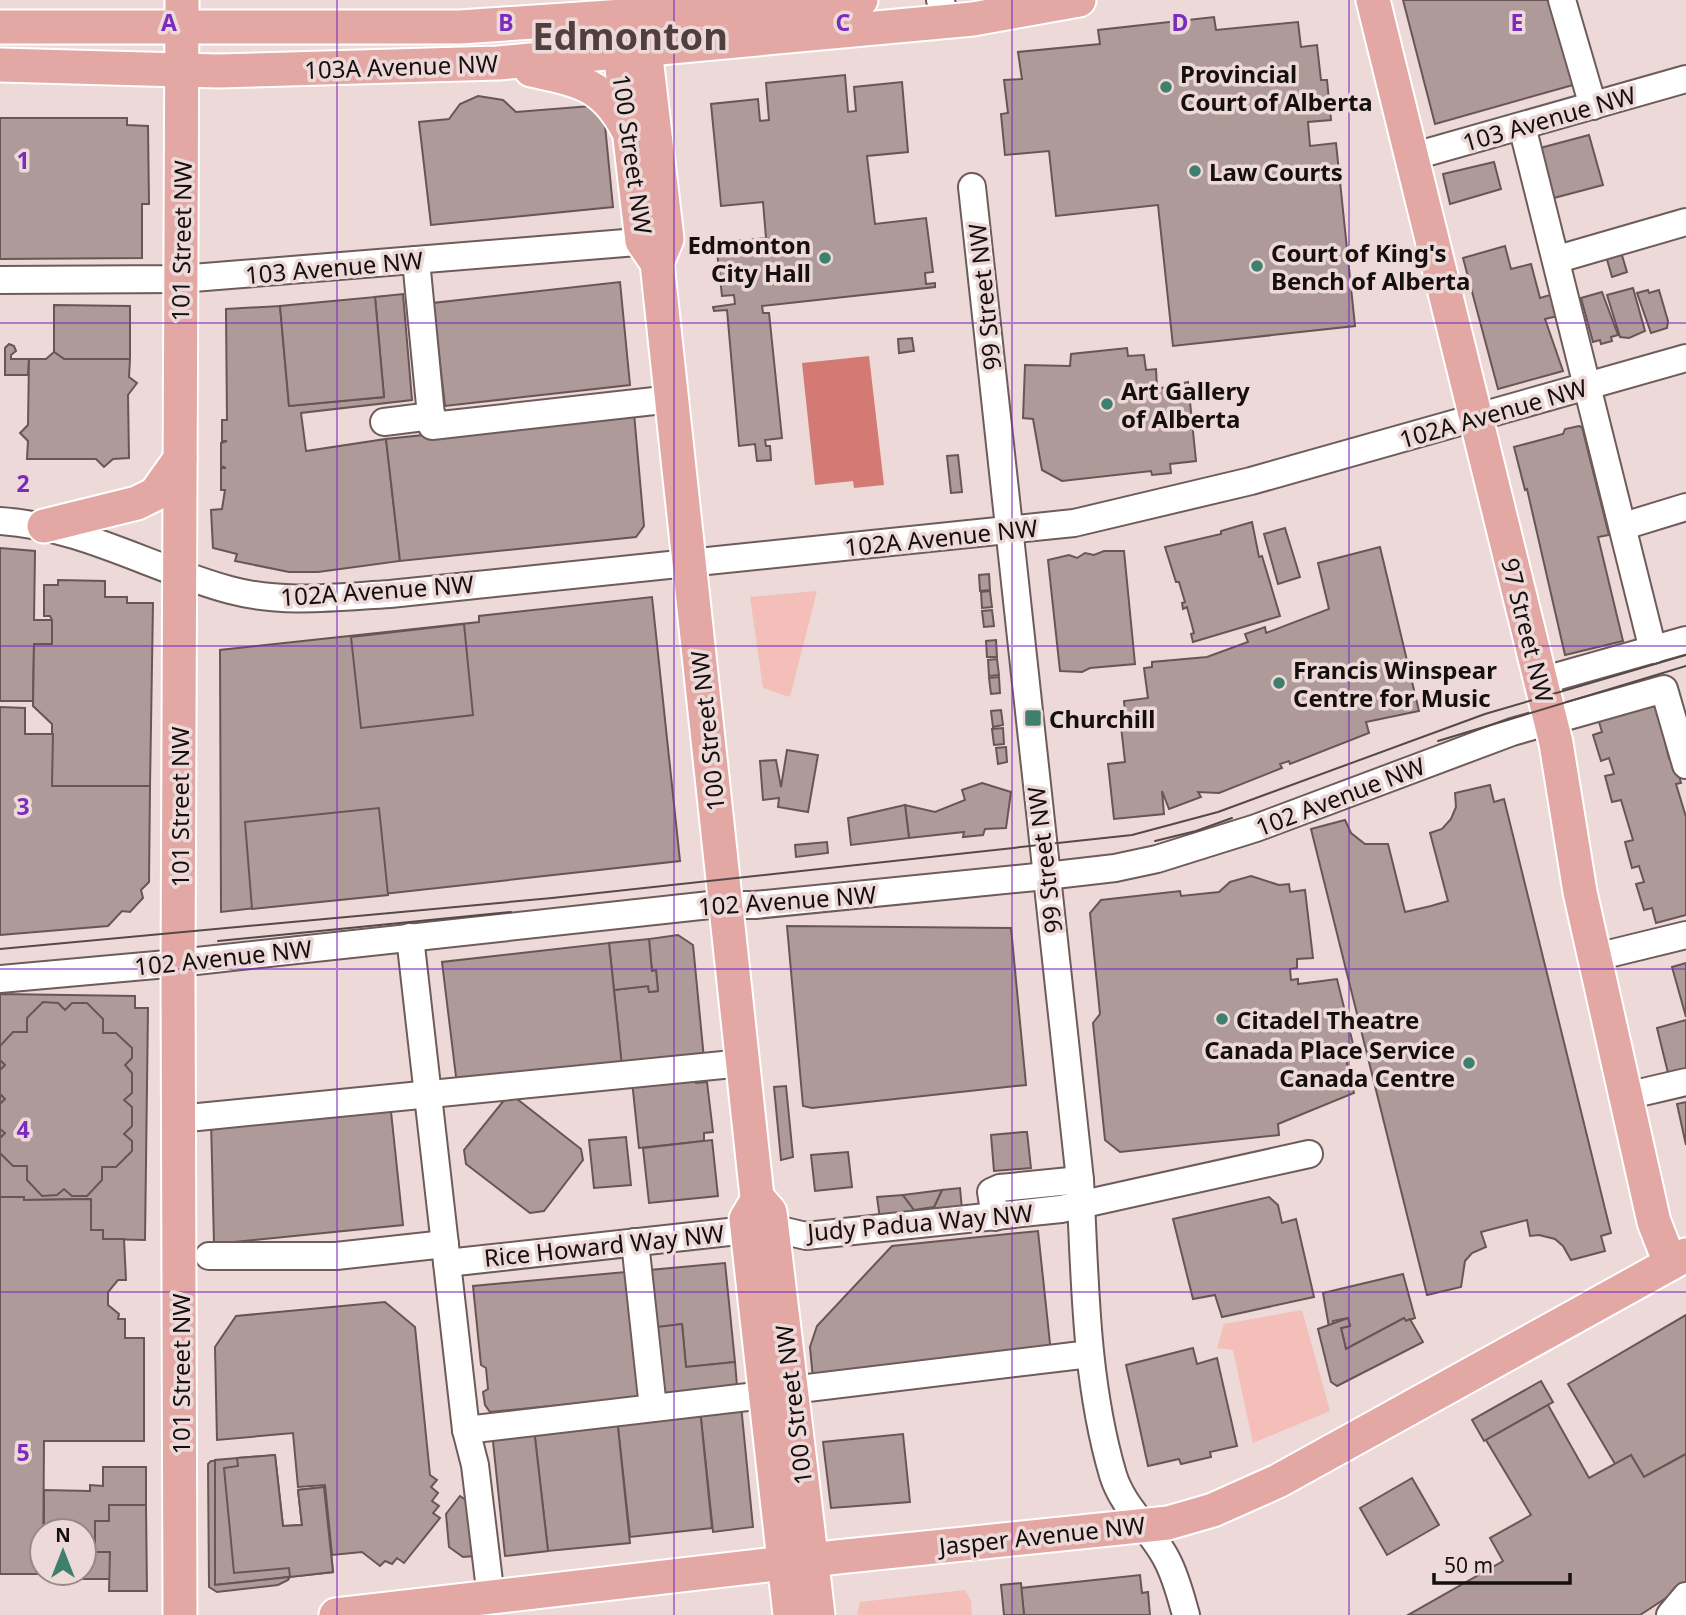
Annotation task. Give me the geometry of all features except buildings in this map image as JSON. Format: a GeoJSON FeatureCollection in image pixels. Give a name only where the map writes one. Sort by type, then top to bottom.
{"type":"FeatureCollection","features":[{"type":"Feature","properties":{"kind":"main road","name":"103A Avenue NW"},"geometry":{"type":"LineString","coordinates":[[0,27],[182,14],[460,27],[628,8],[861,0]]}},
{"type":"Feature","properties":{"kind":"main road","name":"103A Avenue NW"},"geometry":{"type":"LineString","coordinates":[[0,65],[182,71],[321,70],[498,63],[632,52],[944,11],[1005,15],[1079,0]]}},
{"type":"Feature","properties":{"kind":"main road","name":"97 Street NW"},"geometry":{"type":"LineString","coordinates":[[1373,0],[1551,720],[1565,786],[1580,892],[1654,1222],[1678,1259]]}},
{"type":"Feature","properties":{"kind":"main road","name":"100 Street NW"},"geometry":{"type":"LineString","coordinates":[[628,8],[797,1562],[790,1615]]}},
{"type":"Feature","properties":{"kind":"main road","name":"101 Street NW"},"geometry":{"type":"LineString","coordinates":[[180,1615],[178,963],[182,14]]}},
{"type":"Feature","properties":{"kind":"main road"},"geometry":{"type":"LineString","coordinates":[[182,71],[187,61],[214,51],[346,50],[420,41],[460,27]]}},
{"type":"Feature","properties":{"kind":"main road","name":"100 Street NW"},"geometry":{"type":"LineString","coordinates":[[632,52],[627,129],[655,248]]}},
{"type":"Feature","properties":{"kind":"main road"},"geometry":{"type":"LineString","coordinates":[[498,63],[582,82],[616,107],[627,129]]}},
{"type":"Feature","properties":{"kind":"main road"},"geometry":{"type":"LineString","coordinates":[[44,526],[137,503],[155,494],[180,459]]}},
{"type":"Feature","properties":{"kind":"main road","name":"Jasper Avenue NW"},"geometry":{"type":"LineString","coordinates":[[336,1615],[1168,1523],[1213,1510],[1258,1491],[1678,1259]]}},
{"type":"Feature","properties":{"kind":"main road","name":"100 Street NW"},"geometry":{"type":"LineString","coordinates":[[797,1562],[818,1615]]}},
{"type":"Feature","properties":{"kind":"street"},"geometry":{"type":"LineString","coordinates":[[1562,0],[1593,106]]}},
{"type":"Feature","properties":{"kind":"street","name":"103 Avenue NW"},"geometry":{"type":"LineString","coordinates":[[1411,157],[1686,79]]}},
{"type":"Feature","properties":{"kind":"street"},"geometry":{"type":"LineString","coordinates":[[1522,126],[1558,259],[1653,650]]}},
{"type":"Feature","properties":{"kind":"street","name":"99 Street NW"},"geometry":{"type":"LineString","coordinates":[[972,187],[1080,1192],[1090,1354],[1113,1475],[1141,1525],[1167,1560],[1186,1615]]}},
{"type":"Feature","properties":{"kind":"street"},"geometry":{"type":"LineString","coordinates":[[1558,259],[1686,222]]}},
{"type":"Feature","properties":{"kind":"street","name":"103 Avenue NW"},"geometry":{"type":"LineString","coordinates":[[0,280],[180,279],[416,260],[655,248]]}},
{"type":"Feature","properties":{"kind":"street"},"geometry":{"type":"LineString","coordinates":[[416,260],[432,426],[672,399]]}},
{"type":"Feature","properties":{"kind":"street","name":"102A Avenue NW"},"geometry":{"type":"LineString","coordinates":[[180,573],[247,594],[314,598],[390,594],[1074,523],[1137,510],[1686,358]]}},
{"type":"Feature","properties":{"kind":"street"},"geometry":{"type":"LineString","coordinates":[[384,422],[432,416]]}},
{"type":"Feature","properties":{"kind":"street"},"geometry":{"type":"LineString","coordinates":[[1624,526],[1686,508]]}},
{"type":"Feature","properties":{"kind":"street"},"geometry":{"type":"LineString","coordinates":[[0,521],[44,526],[88,538],[180,573]]}},
{"type":"Feature","properties":{"kind":"street"},"geometry":{"type":"LineString","coordinates":[[1541,681],[1686,640]]}},
{"type":"Feature","properties":{"kind":"street","name":"102 Avenue NW"},"geometry":{"type":"LineString","coordinates":[[0,979],[1115,868],[1179,854],[1551,720],[1664,689],[1686,765]]}},
{"type":"Feature","properties":{"kind":"street"},"geometry":{"type":"LineString","coordinates":[[1595,957],[1686,934]]}},
{"type":"Feature","properties":{"kind":"street"},"geometry":{"type":"LineString","coordinates":[[410,937],[466,1430],[475,1465],[491,1598]]}},
{"type":"Feature","properties":{"kind":"street"},"geometry":{"type":"LineString","coordinates":[[178,1119],[743,1063]]}},
{"type":"Feature","properties":{"kind":"street"},"geometry":{"type":"LineString","coordinates":[[1626,1097],[1686,1082]]}},
{"type":"Feature","properties":{"kind":"street","name":"Judy Padua Way NW"},"geometry":{"type":"LineString","coordinates":[[759,1221],[806,1236],[995,1217],[1080,1192],[1309,1154]]}},
{"type":"Feature","properties":{"kind":"street","name":"Rice Howard Way NW"},"geometry":{"type":"LineString","coordinates":[[209,1256],[446,1254],[635,1242],[759,1221]]}},
{"type":"Feature","properties":{"kind":"street"},"geometry":{"type":"LineString","coordinates":[[635,1242],[653,1408]]}},
{"type":"Feature","properties":{"kind":"street"},"geometry":{"type":"LineString","coordinates":[[466,1430],[1090,1354]]}},
{"type":"Feature","properties":{"kind":"street"},"geometry":{"type":"LineString","coordinates":[[1670,1615],[1686,1595]]}},
{"type":"Feature","properties":{"kind":"shaded area"},"geometry":{"type":"Polygon","coordinates":[[[869,356],[884,485],[854,488],[853,481],[815,485],[802,363],[869,356]]]}},
{"type":"Feature","properties":{"kind":"shaded area"},"geometry":{"type":"Polygon","coordinates":[[[817,591],[790,697],[763,688],[750,597],[817,591]]]}},
{"type":"Feature","properties":{"kind":"shaded area"},"geometry":{"type":"Polygon","coordinates":[[[1302,1310],[1330,1411],[1253,1443],[1233,1350],[1217,1348],[1224,1324],[1302,1310]]]}},
{"type":"Feature","properties":{"kind":"shaded area"},"geometry":{"type":"Polygon","coordinates":[[[965,1590],[971,1601],[972,1615],[857,1615],[860,1602],[965,1590]]]}},
{"type":"Feature","properties":{"kind":"tram line"},"geometry":{"type":"LineString","coordinates":[[0,949],[552,898],[1132,835],[1218,812],[1485,714],[1686,655]]}},
{"type":"Feature","properties":{"kind":"tram line"},"geometry":{"type":"LineString","coordinates":[[1438,741],[1686,666]]}},
{"type":"Feature","properties":{"kind":"tram line"},"geometry":{"type":"LineString","coordinates":[[1155,841],[1196,831],[1232,818]]}},
{"type":"Feature","properties":{"kind":"tram line"},"geometry":{"type":"LineString","coordinates":[[218,941],[511,912]]}},
{"type":"Feature","properties":{"kind":"place","name":"Provincial Court of Alberta"},"geometry":{"type":"Point","coordinates":[1166,87]}},
{"type":"Feature","properties":{"kind":"place","name":"Law Courts"},"geometry":{"type":"Point","coordinates":[1195,171]}},
{"type":"Feature","properties":{"kind":"place","name":"Edmonton City Hall"},"geometry":{"type":"Point","coordinates":[825,258]}},
{"type":"Feature","properties":{"kind":"place","name":"Court of King's Bench of Alberta"},"geometry":{"type":"Point","coordinates":[1257,266]}},
{"type":"Feature","properties":{"kind":"place","name":"Art Gallery of Alberta"},"geometry":{"type":"Point","coordinates":[1107,404]}},
{"type":"Feature","properties":{"kind":"place","name":"Francis Winspear Centre for Music"},"geometry":{"type":"Point","coordinates":[1279,683]}},
{"type":"Feature","properties":{"kind":"place","name":"Churchill"},"geometry":{"type":"Point","coordinates":[1033,718]}},
{"type":"Feature","properties":{"kind":"place","name":"Citadel Theatre"},"geometry":{"type":"Point","coordinates":[1222,1019]}},
{"type":"Feature","properties":{"kind":"place","name":"Canada Place Service Canada Centre"},"geometry":{"type":"Point","coordinates":[1469,1063]}},
{"type":"Feature","properties":{"kind":"district","name":"Edmonton"},"geometry":{"type":"Point","coordinates":[630,35]}}]}
